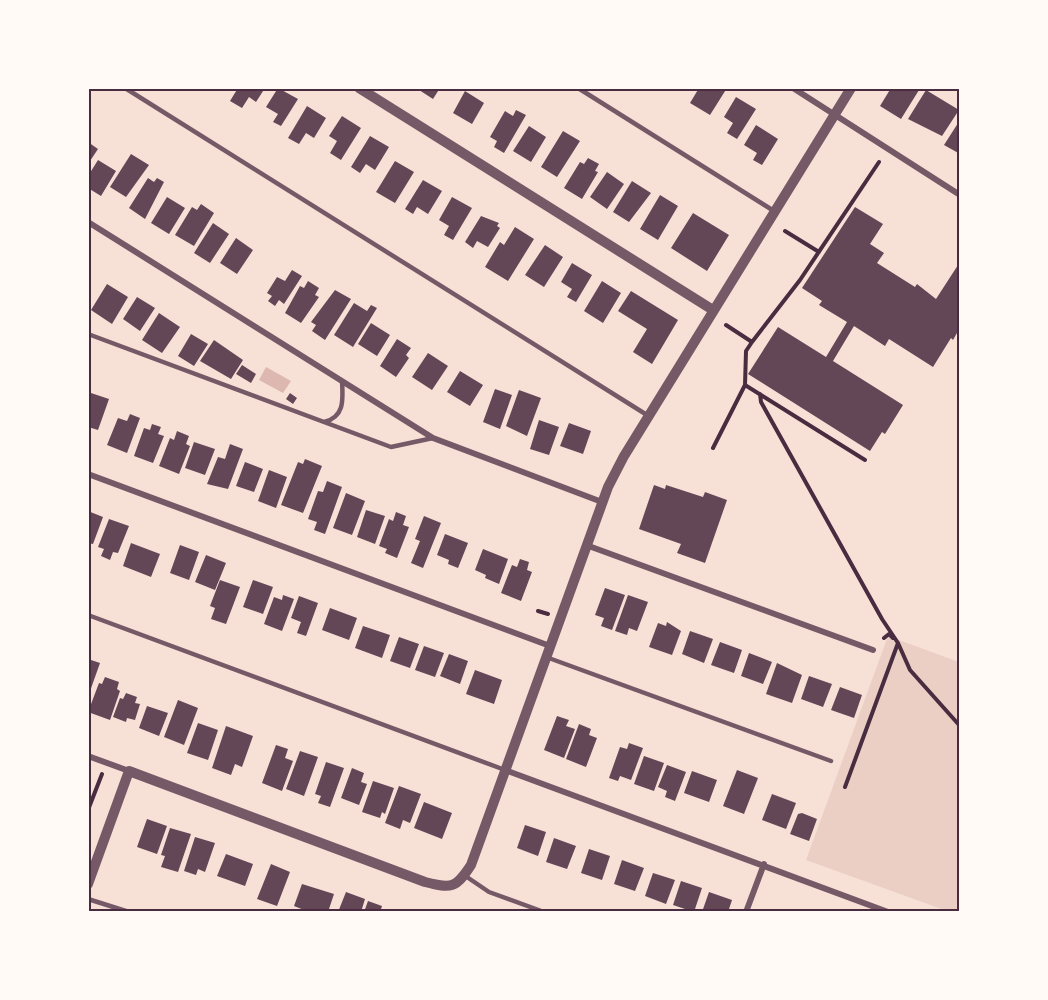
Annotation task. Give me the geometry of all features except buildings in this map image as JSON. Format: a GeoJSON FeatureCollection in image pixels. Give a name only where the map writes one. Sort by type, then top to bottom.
{"type":"FeatureCollection","features":[{"type":"Feature","properties":{"kind":"street"},"geometry":{"type":"LineString","coordinates":[[359,88],[713,310]]}},
{"type":"Feature","properties":{"kind":"street"},"geometry":{"type":"LineString","coordinates":[[793,88],[960,195]]}},
{"type":"Feature","properties":{"kind":"street"},"geometry":{"type":"LineString","coordinates":[[88,756],[425,882],[443,886],[456,884],[471,864],[585,545],[624,456],[850,88]]}},
{"type":"Feature","properties":{"kind":"street"},"geometry":{"type":"LineString","coordinates":[[88,222],[433,438],[602,502]]}},
{"type":"Feature","properties":{"kind":"street"},"geometry":{"type":"LineString","coordinates":[[88,474],[548,652]]}},
{"type":"Feature","properties":{"kind":"street"},"geometry":{"type":"LineString","coordinates":[[585,545],[873,650]]}},
{"type":"Feature","properties":{"kind":"street"},"geometry":{"type":"LineString","coordinates":[[505,770],[764,864],[888,912]]}},
{"type":"Feature","properties":{"kind":"street"},"geometry":{"type":"LineString","coordinates":[[88,884],[129,771]]}},
{"type":"Feature","properties":{"kind":"street"},"geometry":{"type":"LineString","coordinates":[[746,912],[764,864]]}},
{"type":"Feature","properties":{"kind":"lane"},"geometry":{"type":"LineString","coordinates":[[125,88],[649,416]]}},
{"type":"Feature","properties":{"kind":"lane"},"geometry":{"type":"LineString","coordinates":[[578,88],[775,211]]}},
{"type":"Feature","properties":{"kind":"lane"},"geometry":{"type":"LineString","coordinates":[[88,334],[391,447],[433,438]]}},
{"type":"Feature","properties":{"kind":"lane"},"geometry":{"type":"LineString","coordinates":[[324,422],[337,417],[342,409],[342,381]]}},
{"type":"Feature","properties":{"kind":"lane"},"geometry":{"type":"LineString","coordinates":[[88,615],[505,770]]}},
{"type":"Feature","properties":{"kind":"lane"},"geometry":{"type":"LineString","coordinates":[[548,652],[831,761]]}},
{"type":"Feature","properties":{"kind":"lane"},"geometry":{"type":"LineString","coordinates":[[464,875],[489,892],[544,912]]}},
{"type":"Feature","properties":{"kind":"lane"},"geometry":{"type":"LineString","coordinates":[[88,899],[129,912]]}},
{"type":"Feature","properties":{"kind":"path"},"geometry":{"type":"LineString","coordinates":[[713,448],[745,385],[746,351],[819,252],[879,162]]}},
{"type":"Feature","properties":{"kind":"path"},"geometry":{"type":"LineString","coordinates":[[785,231],[819,252]]}},
{"type":"Feature","properties":{"kind":"path"},"geometry":{"type":"LineString","coordinates":[[726,325],[752,342]]}},
{"type":"Feature","properties":{"kind":"path"},"geometry":{"type":"LineString","coordinates":[[745,385],[866,460]]}},
{"type":"Feature","properties":{"kind":"path"},"geometry":{"type":"LineString","coordinates":[[760,394],[761,402],[782,441],[898,643],[910,670],[960,726]]}},
{"type":"Feature","properties":{"kind":"path"},"geometry":{"type":"LineString","coordinates":[[538,611],[548,614]]}},
{"type":"Feature","properties":{"kind":"path"},"geometry":{"type":"LineString","coordinates":[[884,638],[889,634],[898,643]]}},
{"type":"Feature","properties":{"kind":"path"},"geometry":{"type":"LineString","coordinates":[[845,787],[898,643]]}},
{"type":"Feature","properties":{"kind":"path"},"geometry":{"type":"LineString","coordinates":[[88,810],[106,762]]}},
{"type":"Feature","properties":{"kind":"shaded area"},"geometry":{"type":"Polygon","coordinates":[[[266,367],[291,381],[283,393],[259,380],[266,367]]]}},
{"type":"Feature","properties":{"kind":"shaded area"},"geometry":{"type":"Polygon","coordinates":[[[888,636],[959,662],[959,911],[947,911],[806,860],[888,636]]]}}]}
